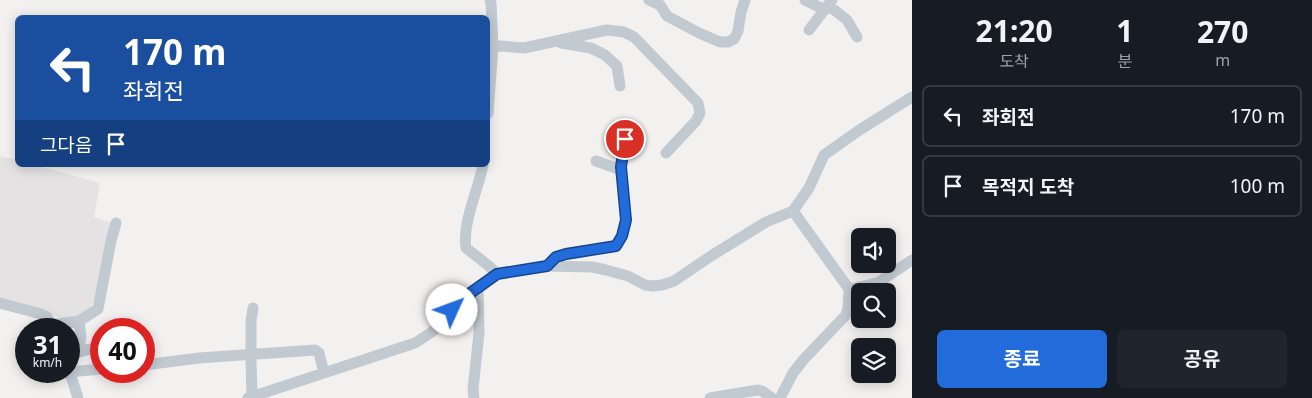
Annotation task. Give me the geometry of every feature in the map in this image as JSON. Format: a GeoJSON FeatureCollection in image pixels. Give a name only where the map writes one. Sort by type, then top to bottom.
{"type":"FeatureCollection","features":[{"type":"Feature","properties":{"kind":"street"},"geometry":{"type":"LineString","coordinates":[[490,0],[492,3],[493,47],[490,87]]}},
{"type":"Feature","properties":{"kind":"street"},"geometry":{"type":"LineString","coordinates":[[648,0],[660,5],[667,16],[720,42],[728,42],[734,39],[745,0]]}},
{"type":"Feature","properties":{"kind":"street"},"geometry":{"type":"LineString","coordinates":[[805,0],[828,5],[847,20],[857,37]]}},
{"type":"Feature","properties":{"kind":"street"},"geometry":{"type":"LineString","coordinates":[[809,30],[828,5]]}},
{"type":"Feature","properties":{"kind":"street"},"geometry":{"type":"LineString","coordinates":[[493,47],[524,48],[607,30],[624,32],[634,37],[698,103],[700,113],[696,120],[666,152]]}},
{"type":"Feature","properties":{"kind":"street"},"geometry":{"type":"LineString","coordinates":[[557,42],[592,48],[605,55],[617,66],[620,86]]}},
{"type":"Feature","properties":{"kind":"street"},"geometry":{"type":"LineString","coordinates":[[253,308],[251,321],[250,397],[415,343],[432,332],[462,299],[497,274],[547,266],[592,268],[628,276],[645,284],[662,286],[674,281],[766,222],[794,210],[809,188],[824,155],[912,97]]}},
{"type":"Feature","properties":{"kind":"street"},"geometry":{"type":"LineString","coordinates":[[547,266],[556,257],[566,254],[616,246],[622,236],[626,220],[621,170],[625,139]]}},
{"type":"Feature","properties":{"kind":"street"},"geometry":{"type":"LineString","coordinates":[[596,161],[621,170]]}},
{"type":"Feature","properties":{"kind":"street"},"geometry":{"type":"LineString","coordinates":[[483,167],[480,182],[471,208],[465,242],[466,248],[497,274]]}},
{"type":"Feature","properties":{"kind":"street"},"geometry":{"type":"LineString","coordinates":[[780,398],[793,373],[846,315],[848,309],[849,288],[794,210]]}},
{"type":"Feature","properties":{"kind":"street"},"geometry":{"type":"LineString","coordinates":[[80,320],[98,308],[116,223]]}},
{"type":"Feature","properties":{"kind":"street"},"geometry":{"type":"LineString","coordinates":[[849,288],[880,282],[912,260]]}},
{"type":"Feature","properties":{"kind":"street"},"geometry":{"type":"LineString","coordinates":[[474,398],[473,389],[479,333],[478,288]]}},
{"type":"Feature","properties":{"kind":"street"},"geometry":{"type":"LineString","coordinates":[[0,303],[41,314],[48,318]]}},
{"type":"Feature","properties":{"kind":"street"},"geometry":{"type":"LineString","coordinates":[[155,364],[199,358],[315,350],[319,353],[324,373]]}},
{"type":"Feature","properties":{"kind":"street"},"geometry":{"type":"LineString","coordinates":[[73,383],[78,398]]}},
{"type":"Feature","properties":{"kind":"street"},"geometry":{"type":"LineString","coordinates":[[710,398],[758,390],[772,398]]}},
{"type":"Feature","properties":{"kind":"shaded area"},"geometry":{"type":"Polygon","coordinates":[[[0,156],[15,160],[15,167],[41,167],[100,183],[94,217],[112,223],[94,302],[87,311],[73,318],[62,318],[0,299],[0,156]]]}},
{"type":"Feature","properties":{"kind":"route"},"geometry":{"type":"LineString","coordinates":[[452,310],[462,299],[497,274],[547,266],[556,257],[566,254],[616,246],[622,236],[626,220],[621,167],[625,139]]}}]}
